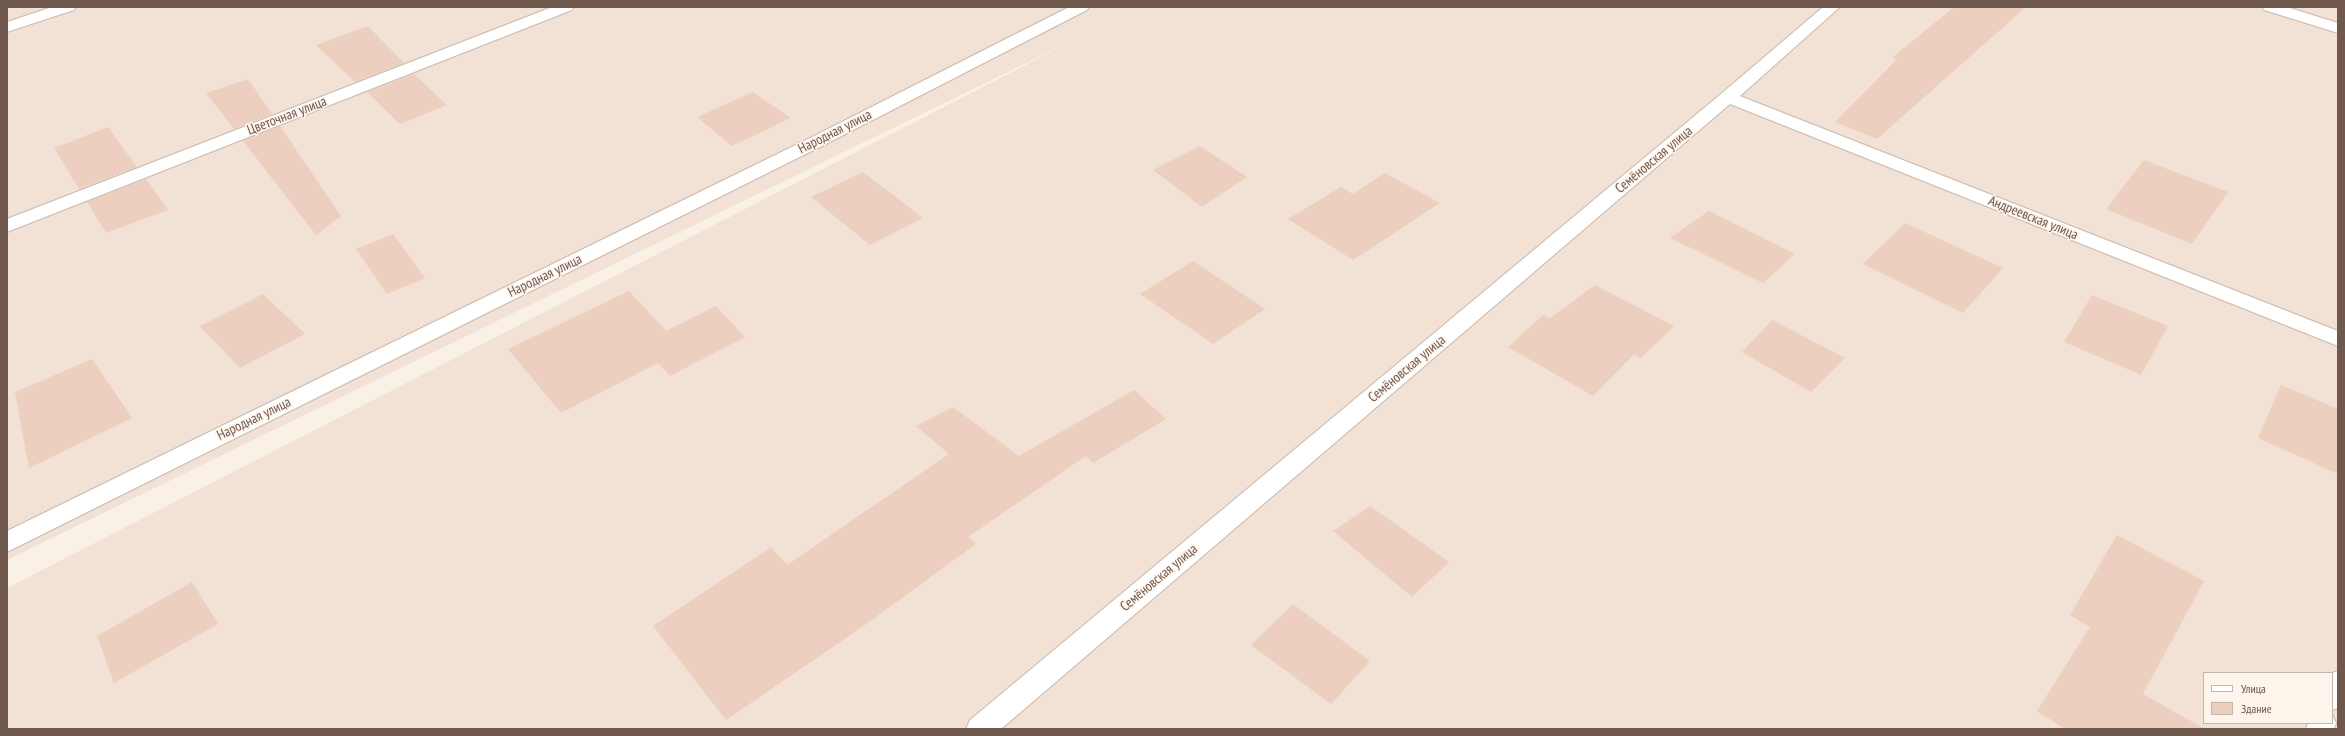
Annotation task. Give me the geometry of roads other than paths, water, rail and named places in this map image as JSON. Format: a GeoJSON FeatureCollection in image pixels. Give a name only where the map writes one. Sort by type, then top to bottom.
{"type":"FeatureCollection","features":[{"type":"Feature","properties":{"kind":"street"},"geometry":{"type":"LineString","coordinates":[[7,26],[68,7]]}},
{"type":"Feature","properties":{"kind":"street","name":"Цветочная улица"},"geometry":{"type":"LineString","coordinates":[[7,226],[566,7]]}},
{"type":"Feature","properties":{"kind":"street","name":"Народная улица"},"geometry":{"type":"LineString","coordinates":[[7,542],[815,143],[1081,7]]}},
{"type":"Feature","properties":{"kind":"street","name":"Семёновская улица"},"geometry":{"type":"LineString","coordinates":[[980,729],[1728,97],[1832,7]]}},
{"type":"Feature","properties":{"kind":"street"},"geometry":{"type":"LineString","coordinates":[[2270,7],[2338,28]]}},
{"type":"Feature","properties":{"kind":"street","name":"Андреевская улица"},"geometry":{"type":"LineString","coordinates":[[1728,97],[2338,339]]}},
{"type":"Feature","properties":{"kind":"street"},"geometry":{"type":"LineString","coordinates":[[2333,696],[2338,683]]}}]}
